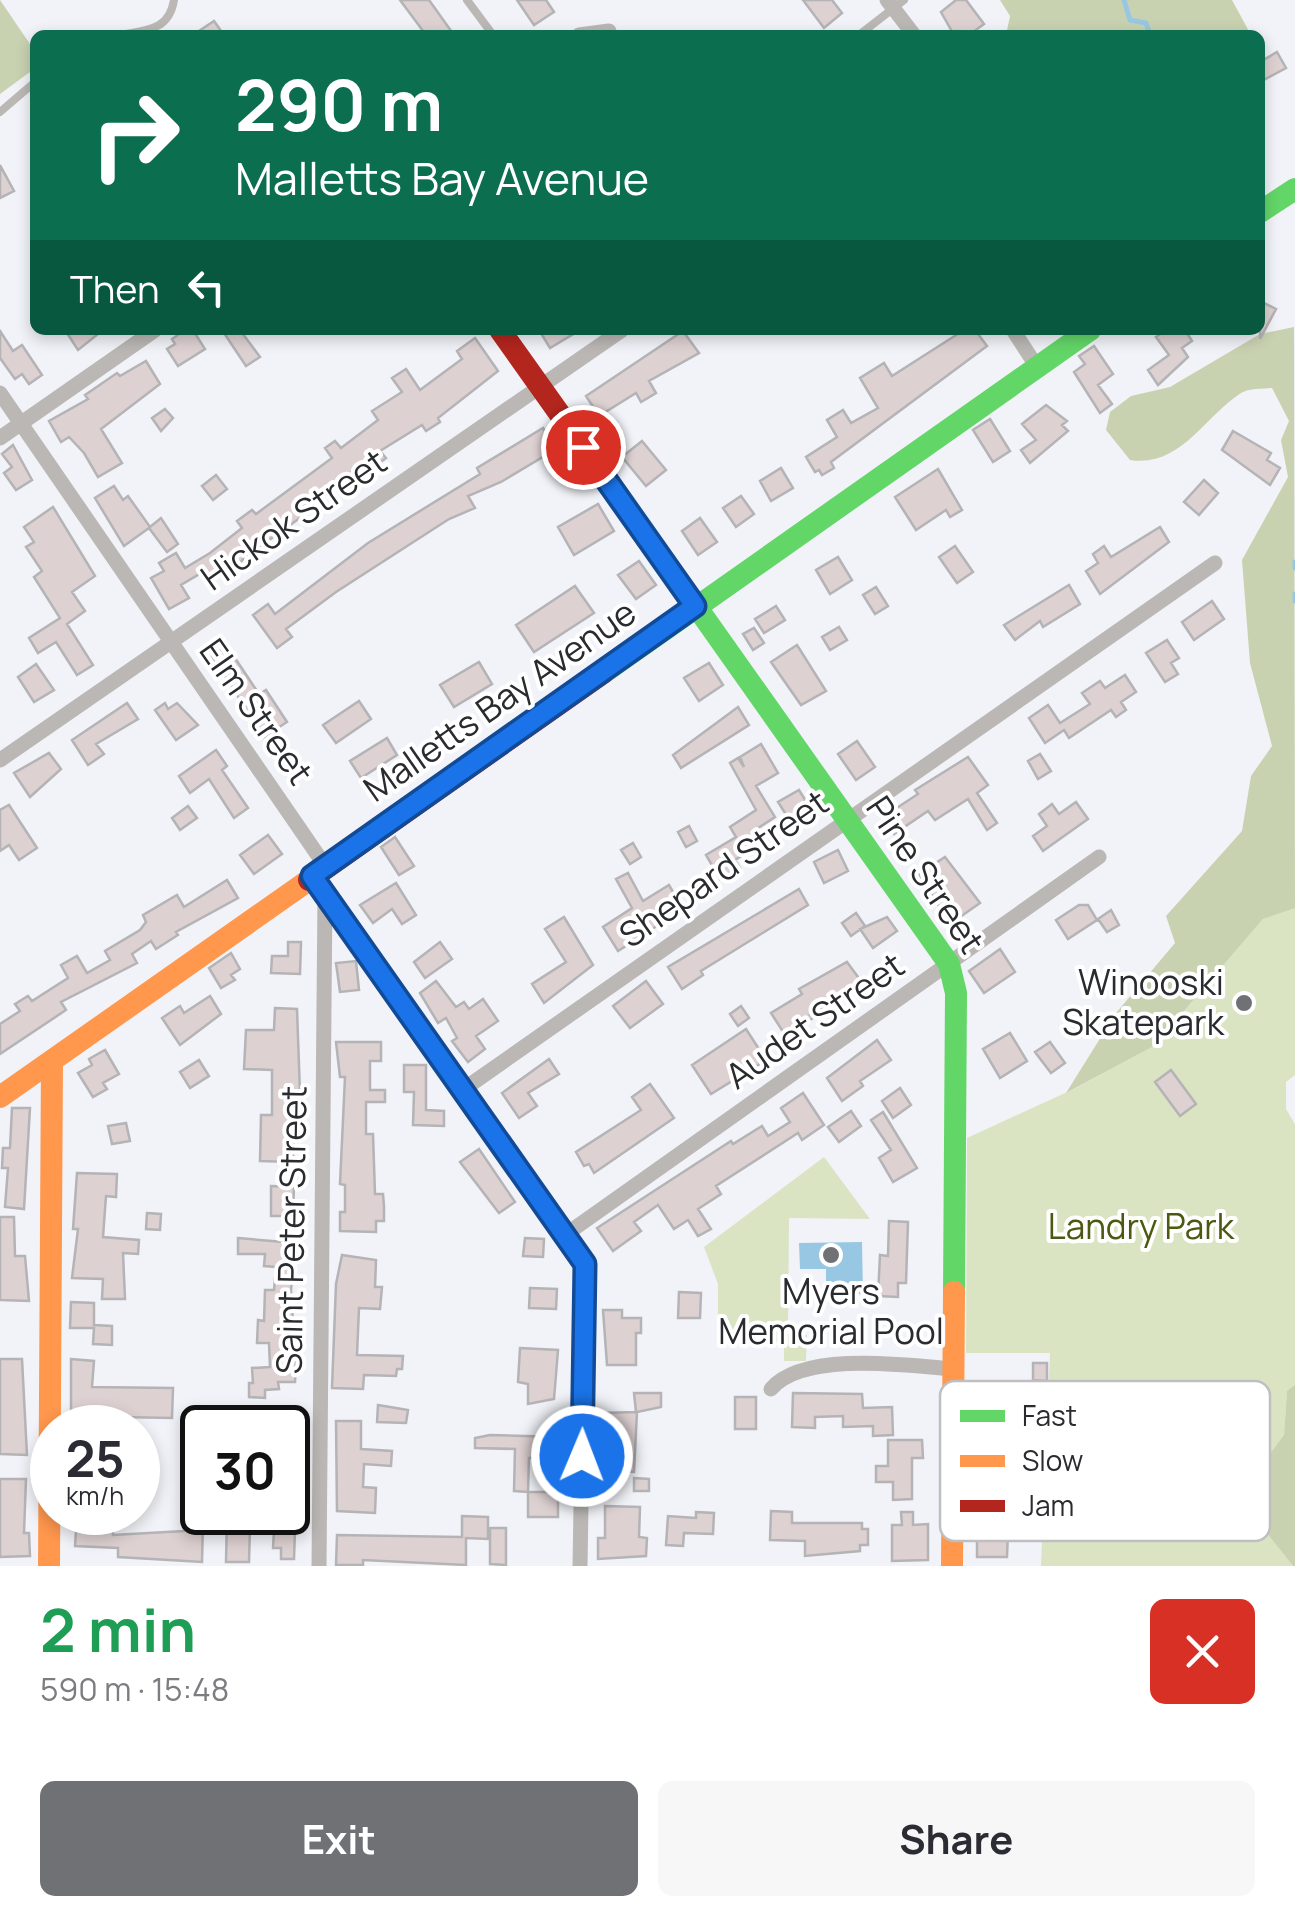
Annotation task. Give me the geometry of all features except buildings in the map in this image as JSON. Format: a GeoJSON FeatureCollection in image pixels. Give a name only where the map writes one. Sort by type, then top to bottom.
{"type":"FeatureCollection","features":[{"type":"Feature","properties":{"kind":"street"},"geometry":{"type":"LineString","coordinates":[[895,3],[911,30]]}},
{"type":"Feature","properties":{"kind":"street"},"geometry":{"type":"LineString","coordinates":[[1265,209],[1295,190]]}},
{"type":"Feature","properties":{"kind":"street"},"geometry":{"type":"LineString","coordinates":[[0,438],[148,335]]}},
{"type":"Feature","properties":{"kind":"street","name":"Pine Street"},"geometry":{"type":"LineString","coordinates":[[504,335],[949,964],[956,994],[952,1381]]}},
{"type":"Feature","properties":{"kind":"street","name":"Hickok Street"},"geometry":{"type":"LineString","coordinates":[[0,760],[615,335]]}},
{"type":"Feature","properties":{"kind":"street"},"geometry":{"type":"LineString","coordinates":[[1017,335],[1037,367]]}},
{"type":"Feature","properties":{"kind":"street","name":"Malletts Bay Avenue"},"geometry":{"type":"LineString","coordinates":[[0,1097],[321,879],[695,606],[1083,335]]}},
{"type":"Feature","properties":{"kind":"street","name":"Elm Street"},"geometry":{"type":"LineString","coordinates":[[0,393],[171,642],[321,879],[565,1234],[586,1272],[580,1566]]}},
{"type":"Feature","properties":{"kind":"street","name":"Shepard Street"},"geometry":{"type":"LineString","coordinates":[[464,1089],[1215,563]]}},
{"type":"Feature","properties":{"kind":"street","name":"Audet Street"},"geometry":{"type":"LineString","coordinates":[[565,1234],[1100,857]]}},
{"type":"Feature","properties":{"kind":"street","name":"Saint Peter Street"},"geometry":{"type":"LineString","coordinates":[[319,1566],[321,879]]}},
{"type":"Feature","properties":{"kind":"street"},"geometry":{"type":"LineString","coordinates":[[49,1566],[52,1062]]}},
{"type":"Feature","properties":{"kind":"street"},"geometry":{"type":"LineString","coordinates":[[771,1389],[784,1376],[834,1366],[892,1364],[952,1370]]}},
{"type":"Feature","properties":{"kind":"lane"},"geometry":{"type":"LineString","coordinates":[[160,30],[174,0]]}},
{"type":"Feature","properties":{"kind":"lane"},"geometry":{"type":"LineString","coordinates":[[467,0],[489,30]]}},
{"type":"Feature","properties":{"kind":"lane"},"geometry":{"type":"LineString","coordinates":[[865,30],[895,3]]}},
{"type":"Feature","properties":{"kind":"lane"},"geometry":{"type":"LineString","coordinates":[[0,112],[30,86]]}},
{"type":"Feature","properties":{"kind":"green space"},"geometry":{"type":"Polygon","coordinates":[[[0,0],[30,44],[30,72],[0,94],[0,0]]]}},
{"type":"Feature","properties":{"kind":"green space"},"geometry":{"type":"Polygon","coordinates":[[[1000,0],[1232,0],[1248,30],[1007,30],[1010,16],[1000,0]]]}},
{"type":"Feature","properties":{"kind":"green space"},"geometry":{"type":"Polygon","coordinates":[[[1294,327],[1295,908],[1263,919],[1154,1046],[1066,1093],[1116,1013],[1175,943],[1166,916],[1242,831],[1251,776],[1272,746],[1250,663],[1242,560],[1288,477],[1281,440],[1289,421],[1272,388],[1248,390],[1177,449],[1148,460],[1130,460],[1106,430],[1110,412],[1131,396],[1170,387],[1265,333],[1294,327]]]}},
{"type":"Feature","properties":{"kind":"green space","name":"Landry Park"},"geometry":{"type":"Polygon","coordinates":[[[1295,908],[1295,1075],[1286,1082],[1286,1109],[1295,1124],[1295,1385],[1287,1392],[1284,1435],[1270,1460],[1270,1381],[1049,1381],[1050,1353],[966,1353],[967,1138],[1076,1088],[1154,1046],[1263,919],[1295,908]]]}},
{"type":"Feature","properties":{"kind":"green space"},"geometry":{"type":"Polygon","coordinates":[[[824,1157],[870,1219],[789,1218],[788,1334],[807,1335],[806,1361],[784,1361],[784,1342],[718,1340],[718,1284],[704,1247],[824,1157]]]}},
{"type":"Feature","properties":{"kind":"green space"},"geometry":{"type":"Polygon","coordinates":[[[1295,1385],[1295,1566],[1270,1537],[1270,1454],[1284,1435],[1287,1391],[1295,1385]]]}},
{"type":"Feature","properties":{"kind":"green space","name":"Landry Park"},"geometry":{"type":"Polygon","coordinates":[[[1270,1537],[1293,1566],[1041,1566],[1042,1541],[1270,1541],[1270,1537]]]}},
{"type":"Feature","properties":{"kind":"water","name":"Myers Memorial Pool"},"geometry":{"type":"Polygon","coordinates":[[[862,1242],[863,1294],[826,1295],[826,1269],[800,1269],[799,1243],[862,1242]]]}},
{"type":"Feature","properties":{"kind":"waterway"},"geometry":{"type":"LineString","coordinates":[[1124,0],[1130,20],[1146,23],[1148,30]]}},
{"type":"Feature","properties":{"kind":"waterway"},"geometry":{"type":"LineString","coordinates":[[1295,562],[1295,568]]}},
{"type":"Feature","properties":{"kind":"waterway"},"geometry":{"type":"LineString","coordinates":[[1295,594],[1295,601]]}},
{"type":"Feature","properties":{"kind":"traffic: fast"},"geometry":{"type":"LineString","coordinates":[[1265,209],[1295,189]]}},
{"type":"Feature","properties":{"kind":"traffic: fast"},"geometry":{"type":"LineString","coordinates":[[603,673],[1083,335]]}},
{"type":"Feature","properties":{"kind":"traffic: fast"},"geometry":{"type":"LineString","coordinates":[[667,565],[949,964],[956,993],[954,1292]]}},
{"type":"Feature","properties":{"kind":"traffic: slow"},"geometry":{"type":"LineString","coordinates":[[0,1097],[309,880]]}},
{"type":"Feature","properties":{"kind":"traffic: slow"},"geometry":{"type":"LineString","coordinates":[[49,1566],[52,1062]]}},
{"type":"Feature","properties":{"kind":"traffic: slow"},"geometry":{"type":"LineString","coordinates":[[953,1381],[954,1292]]}},
{"type":"Feature","properties":{"kind":"traffic: slow"},"geometry":{"type":"LineString","coordinates":[[952,1541],[952,1566]]}},
{"type":"Feature","properties":{"kind":"traffic: jam"},"geometry":{"type":"LineString","coordinates":[[504,335],[667,565]]}},
{"type":"Feature","properties":{"kind":"traffic: jam"},"geometry":{"type":"LineString","coordinates":[[309,880],[603,673]]}},
{"type":"Feature","properties":{"kind":"place","name":"Winooski Skatepark"},"geometry":{"type":"Point","coordinates":[1244,1003]}},
{"type":"Feature","properties":{"kind":"place","name":"Myers Memorial Pool"},"geometry":{"type":"Point","coordinates":[831,1255]}},
{"type":"Feature","properties":{"kind":"route"},"geometry":{"type":"LineString","coordinates":[[582,1456],[585,1264],[312,876],[695,606],[583,447]]}}]}
